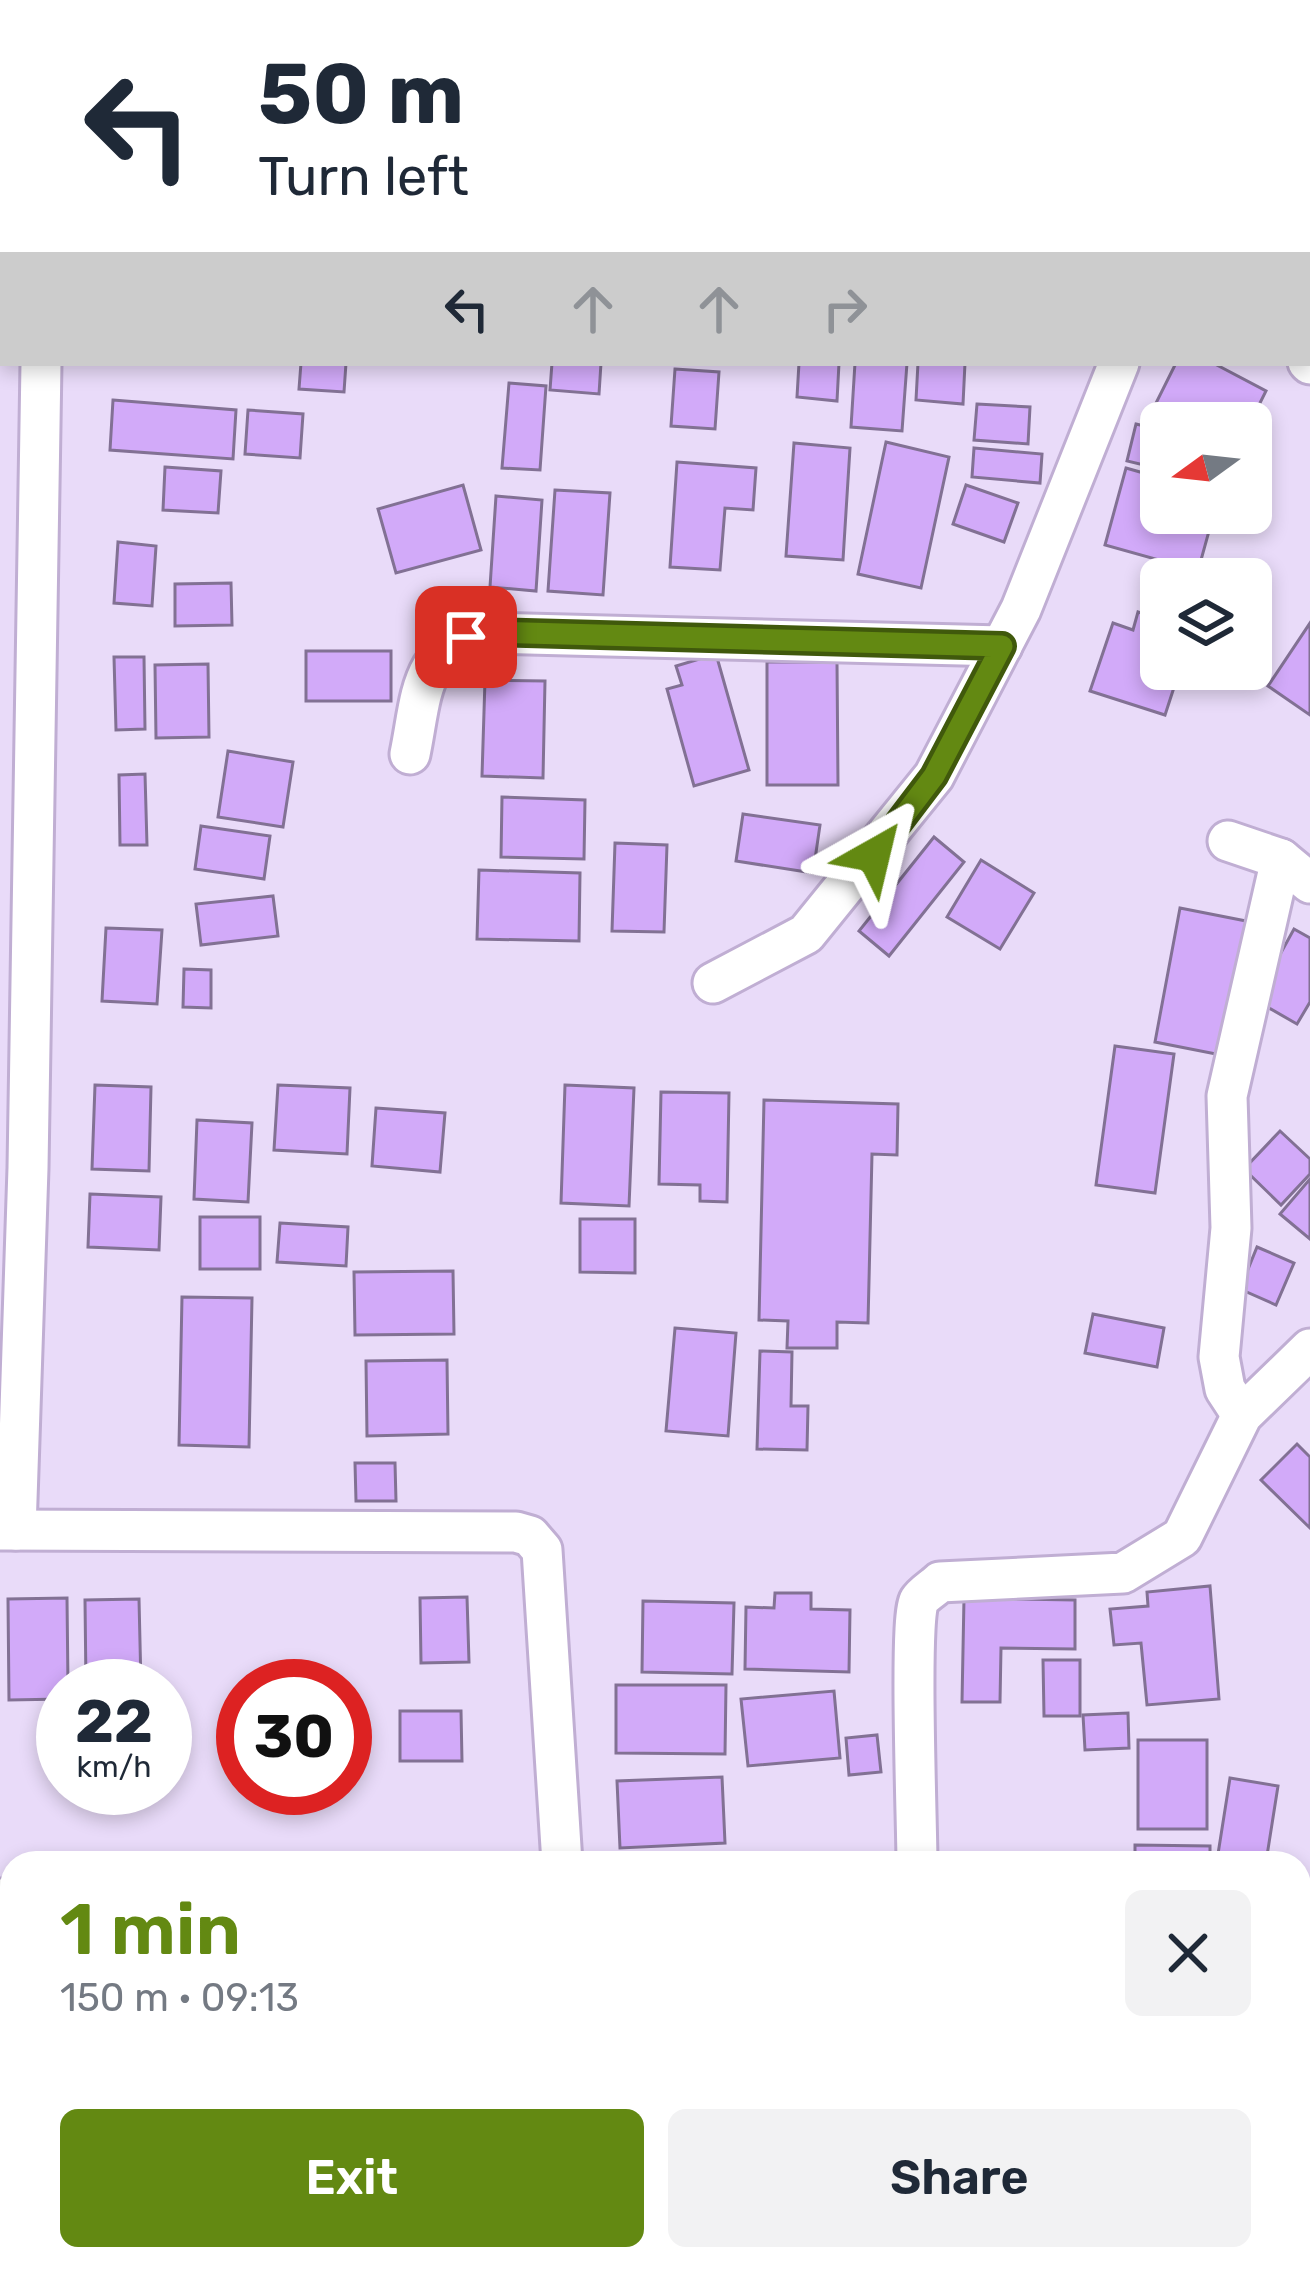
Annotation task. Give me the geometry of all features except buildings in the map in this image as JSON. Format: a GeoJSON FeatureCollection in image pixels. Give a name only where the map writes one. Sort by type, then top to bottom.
{"type":"FeatureCollection","features":[{"type":"Feature","properties":{"kind":"street"},"geometry":{"type":"LineString","coordinates":[[41,366],[28,1168],[8,1530],[530,1536],[542,1550],[561,1851]]}},
{"type":"Feature","properties":{"kind":"street"},"geometry":{"type":"LineString","coordinates":[[713,983],[806,934],[934,776],[1002,646],[1076,478],[1118,366]]}},
{"type":"Feature","properties":{"kind":"street"},"geometry":{"type":"LineString","coordinates":[[410,754],[428,668],[446,649],[487,632],[1002,646]]}},
{"type":"Feature","properties":{"kind":"street"},"geometry":{"type":"LineString","coordinates":[[1228,842],[1296,871],[1227,1096],[1231,1228],[1219,1357],[1226,1389],[1242,1415]]}},
{"type":"Feature","properties":{"kind":"street"},"geometry":{"type":"LineString","coordinates":[[917,1851],[918,1700],[910,1642],[918,1601],[940,1582],[1123,1573],[1182,1537],[1242,1415],[1310,1349]]}},
{"type":"Feature","properties":{"kind":"route"},"geometry":{"type":"LineString","coordinates":[[466,637],[487,632],[1002,646],[934,776],[874,855]]}}]}
